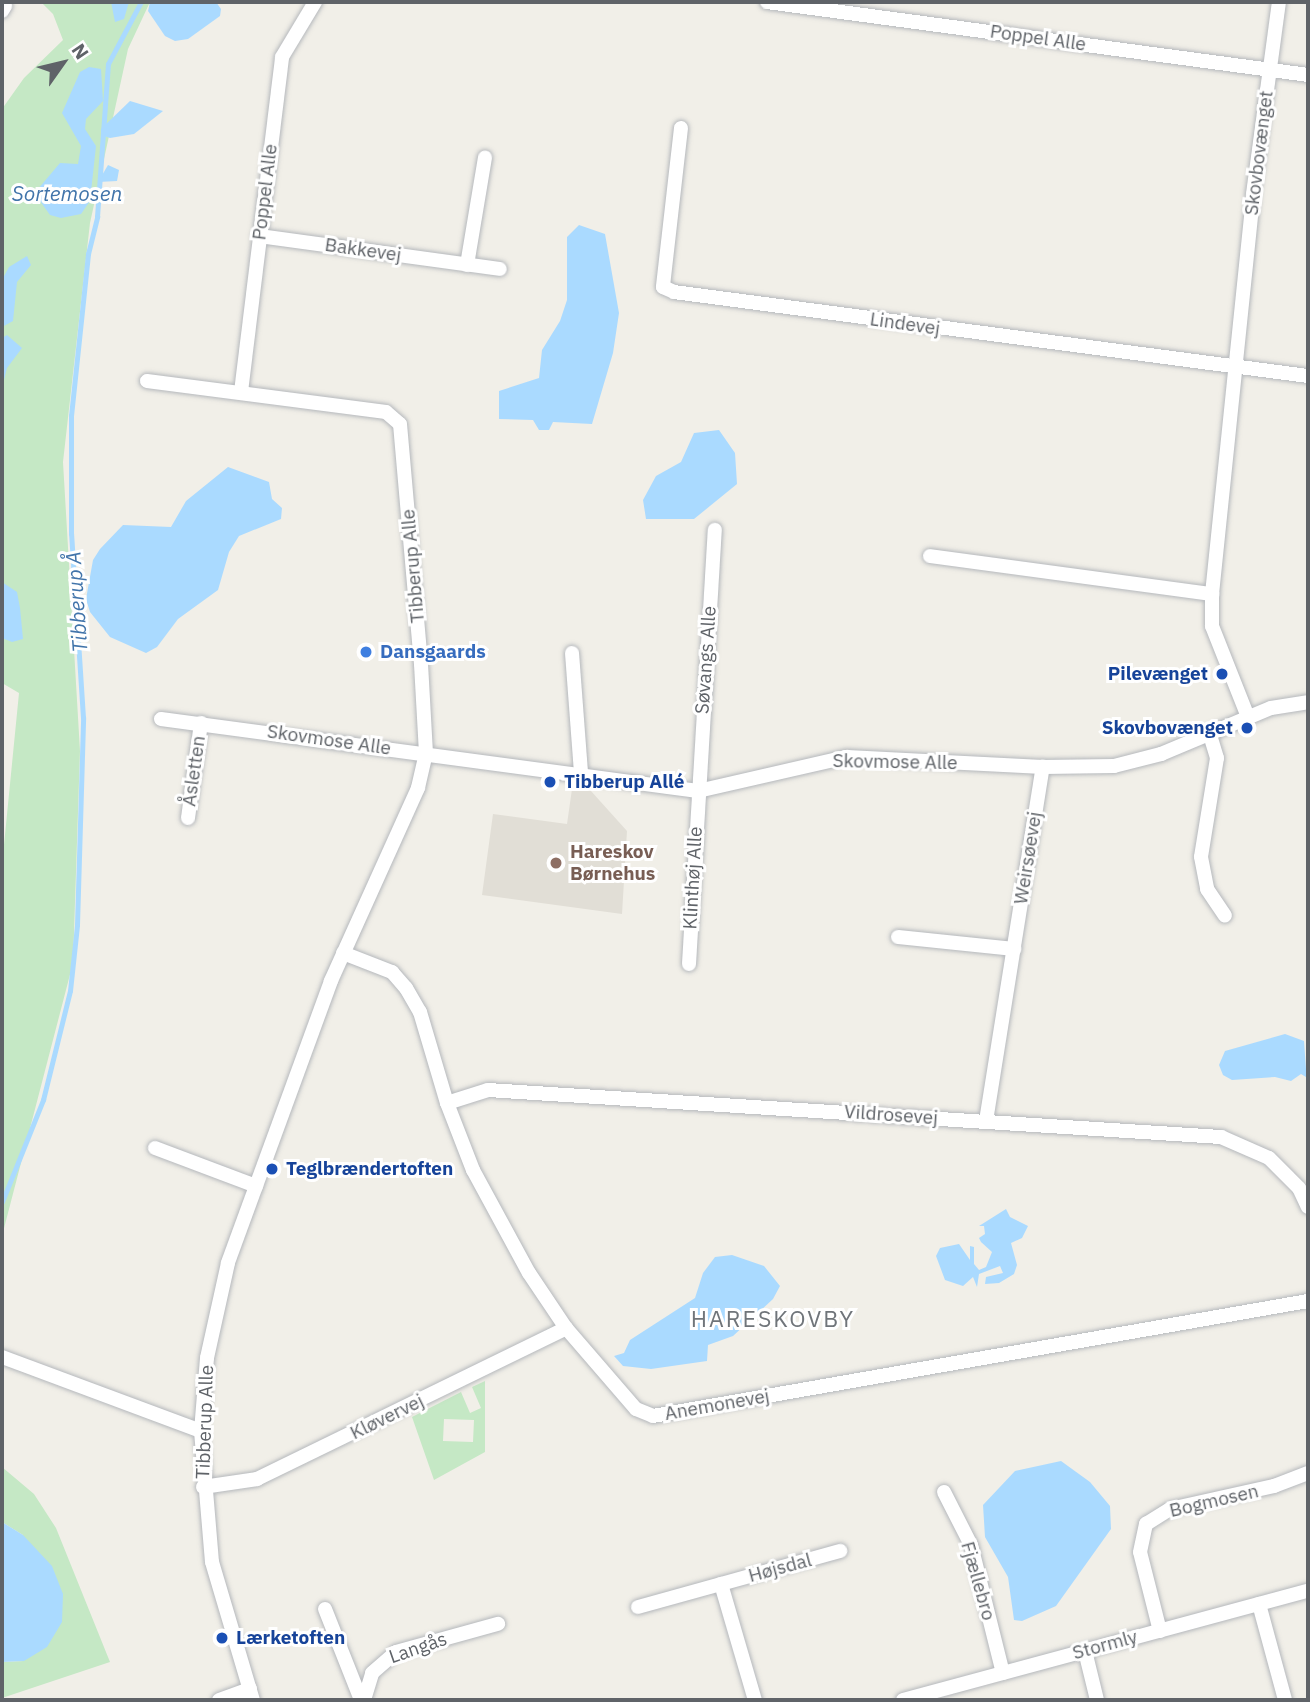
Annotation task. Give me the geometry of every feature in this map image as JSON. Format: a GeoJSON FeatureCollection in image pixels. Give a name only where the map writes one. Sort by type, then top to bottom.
{"type":"FeatureCollection","features":[{"type":"Feature","properties":{"kind":"street","name":"Poppel Alle"},"geometry":{"type":"LineString","coordinates":[[241,392],[282,57],[315,2]]}},
{"type":"Feature","properties":{"kind":"street","name":"Poppel Alle"},"geometry":{"type":"LineString","coordinates":[[767,2],[1308,75]]}},
{"type":"Feature","properties":{"kind":"street","name":"Skovbovænget"},"geometry":{"type":"LineString","coordinates":[[1248,717],[1212,626],[1212,594],[1234,368],[1279,2]]}},
{"type":"Feature","properties":{"kind":"street","name":"Lindevej"},"geometry":{"type":"LineString","coordinates":[[681,128],[663,287],[685,295],[1308,376]]}},
{"type":"Feature","properties":{"kind":"street"},"geometry":{"type":"LineString","coordinates":[[467,265],[485,158]]}},
{"type":"Feature","properties":{"kind":"street","name":"Bakkevej"},"geometry":{"type":"LineString","coordinates":[[259,236],[500,269]]}},
{"type":"Feature","properties":{"kind":"street","name":"Tibberup Alle"},"geometry":{"type":"LineString","coordinates":[[147,382],[386,412],[400,424],[426,753],[418,788],[343,953],[256,1186],[218,1298],[206,1358],[201,1431],[202,1487],[212,1562],[251,1695]]}},
{"type":"Feature","properties":{"kind":"street","name":"Søvangs Alle"},"geometry":{"type":"LineString","coordinates":[[698,791],[715,530]]}},
{"type":"Feature","properties":{"kind":"street"},"geometry":{"type":"LineString","coordinates":[[930,556],[1212,594]]}},
{"type":"Feature","properties":{"kind":"street"},"geometry":{"type":"LineString","coordinates":[[572,653],[581,773]]}},
{"type":"Feature","properties":{"kind":"street","name":"Skovmose Alle"},"geometry":{"type":"LineString","coordinates":[[161,719],[581,773],[698,791],[847,757],[1043,767],[1114,766],[1210,735],[1271,708],[1308,702]]}},
{"type":"Feature","properties":{"kind":"street","name":"Åsletten"},"geometry":{"type":"LineString","coordinates":[[188,818],[201,723]]}},
{"type":"Feature","properties":{"kind":"street"},"geometry":{"type":"LineString","coordinates":[[1210,735],[1217,758],[1200,857],[1208,890],[1225,916]]}},
{"type":"Feature","properties":{"kind":"street","name":"Weirsøevej"},"geometry":{"type":"LineString","coordinates":[[986,1121],[1043,767]]}},
{"type":"Feature","properties":{"kind":"street","name":"Klinthøj Alle"},"geometry":{"type":"LineString","coordinates":[[689,964],[698,791]]}},
{"type":"Feature","properties":{"kind":"street"},"geometry":{"type":"LineString","coordinates":[[898,937],[1014,949]]}},
{"type":"Feature","properties":{"kind":"street","name":"Anemonevej"},"geometry":{"type":"LineString","coordinates":[[343,953],[392,972],[406,988],[421,1012],[446,1103],[493,1208],[566,1328],[636,1409],[653,1416],[1308,1301]]}},
{"type":"Feature","properties":{"kind":"street","name":"Vildrosevej"},"geometry":{"type":"LineString","coordinates":[[446,1103],[488,1090],[1221,1137],[1269,1158],[1292,1180],[1308,1207]]}},
{"type":"Feature","properties":{"kind":"street"},"geometry":{"type":"LineString","coordinates":[[155,1148],[256,1186]]}},
{"type":"Feature","properties":{"kind":"street","name":"Kløvervej"},"geometry":{"type":"LineString","coordinates":[[202,1487],[257,1479],[566,1328]]}},
{"type":"Feature","properties":{"kind":"street"},"geometry":{"type":"LineString","coordinates":[[2,1357],[201,1431]]}},
{"type":"Feature","properties":{"kind":"street","name":"Bogmosen"},"geometry":{"type":"LineString","coordinates":[[1160,1631],[1140,1552],[1146,1524],[1170,1509],[1274,1486],[1308,1473]]}},
{"type":"Feature","properties":{"kind":"street","name":"Fjællebro"},"geometry":{"type":"LineString","coordinates":[[944,1492],[971,1545],[1003,1673]]}},
{"type":"Feature","properties":{"kind":"street","name":"Højsdal"},"geometry":{"type":"LineString","coordinates":[[638,1607],[840,1552]]}},
{"type":"Feature","properties":{"kind":"street"},"geometry":{"type":"LineString","coordinates":[[721,1584],[755,1700]]}},
{"type":"Feature","properties":{"kind":"street","name":"Stormly"},"geometry":{"type":"LineString","coordinates":[[903,1700],[1308,1591]]}},
{"type":"Feature","properties":{"kind":"street"},"geometry":{"type":"LineString","coordinates":[[1259,1604],[1285,1700]]}},
{"type":"Feature","properties":{"kind":"street","name":"Langås"},"geometry":{"type":"LineString","coordinates":[[325,1609],[362,1700]]}},
{"type":"Feature","properties":{"kind":"street","name":"Langås"},"geometry":{"type":"LineString","coordinates":[[362,1700],[372,1673],[396,1652],[498,1624]]}},
{"type":"Feature","properties":{"kind":"street"},"geometry":{"type":"LineString","coordinates":[[1085,1651],[1097,1700]]}},
{"type":"Feature","properties":{"kind":"street"},"geometry":{"type":"LineString","coordinates":[[219,1700],[251,1695]]}},
{"type":"Feature","properties":{"kind":"shaded area","name":"Hareskov Børnehus"},"geometry":{"type":"Polygon","coordinates":[[[572,789],[591,791],[627,831],[622,914],[482,895],[493,814],[567,824],[572,789]]]}},
{"type":"Feature","properties":{"kind":"green space"},"geometry":{"type":"Polygon","coordinates":[[[41,2],[150,2],[128,49],[90,223],[63,462],[80,751],[73,963],[2,1236],[2,865],[19,693],[2,683],[2,109],[24,78],[63,40],[53,14],[41,2]]]}},
{"type":"Feature","properties":{"kind":"green space"},"geometry":{"type":"Polygon","coordinates":[[[485,1381],[485,1452],[434,1480],[412,1417],[461,1392],[470,1413],[481,1408],[472,1387],[485,1381]],[[444,1419],[443,1441],[473,1442],[474,1420],[444,1419]]]}},
{"type":"Feature","properties":{"kind":"green space"},"geometry":{"type":"Polygon","coordinates":[[[2,1467],[34,1494],[56,1528],[110,1662],[2,1698],[2,1662],[24,1661],[23,1535],[2,1522],[2,1467]]]}},
{"type":"Feature","properties":{"kind":"water"},"geometry":{"type":"Polygon","coordinates":[[[111,2],[129,2],[124,19],[115,22],[111,2]]]}},
{"type":"Feature","properties":{"kind":"water"},"geometry":{"type":"Polygon","coordinates":[[[150,2],[216,2],[221,9],[220,16],[188,39],[175,41],[165,36],[148,11],[150,2]]]}},
{"type":"Feature","properties":{"kind":"water","name":"Sortemosen"},"geometry":{"type":"Polygon","coordinates":[[[89,67],[101,69],[103,101],[86,119],[85,129],[96,146],[90,201],[81,214],[61,218],[50,215],[40,201],[38,189],[60,163],[78,164],[81,146],[62,113],[80,72],[89,67]]]}},
{"type":"Feature","properties":{"kind":"water"},"geometry":{"type":"Polygon","coordinates":[[[130,101],[163,111],[134,134],[110,138],[101,135],[101,129],[130,101]]]}},
{"type":"Feature","properties":{"kind":"water"},"geometry":{"type":"Polygon","coordinates":[[[108,165],[119,170],[117,181],[98,182],[108,165]]]}},
{"type":"Feature","properties":{"kind":"water"},"geometry":{"type":"Polygon","coordinates":[[[579,225],[605,234],[619,313],[613,353],[592,424],[553,422],[549,430],[539,430],[533,420],[499,419],[499,391],[539,378],[542,350],[560,321],[567,300],[567,237],[579,225]]]}},
{"type":"Feature","properties":{"kind":"water"},"geometry":{"type":"Polygon","coordinates":[[[27,256],[31,265],[17,282],[13,321],[2,327],[2,280],[9,267],[27,256]]]}},
{"type":"Feature","properties":{"kind":"water"},"geometry":{"type":"Polygon","coordinates":[[[7,335],[22,348],[7,368],[2,388],[2,338],[7,335]]]}},
{"type":"Feature","properties":{"kind":"water"},"geometry":{"type":"Polygon","coordinates":[[[719,430],[735,453],[737,484],[694,519],[646,519],[643,500],[656,476],[681,462],[694,433],[719,430]]]}},
{"type":"Feature","properties":{"kind":"water"},"geometry":{"type":"Polygon","coordinates":[[[228,467],[269,482],[272,499],[282,508],[281,519],[239,536],[229,552],[218,590],[178,619],[157,647],[146,653],[110,637],[90,612],[86,599],[93,560],[100,549],[123,525],[171,527],[186,501],[228,467]]]}},
{"type":"Feature","properties":{"kind":"water"},"geometry":{"type":"Polygon","coordinates":[[[2,582],[17,592],[20,608],[23,639],[12,642],[2,638],[2,582]]]}},
{"type":"Feature","properties":{"kind":"water"},"geometry":{"type":"Polygon","coordinates":[[[1285,1034],[1304,1041],[1308,1097],[1306,1077],[1301,1074],[1291,1081],[1275,1077],[1232,1080],[1223,1075],[1219,1065],[1225,1051],[1285,1034]]]}},
{"type":"Feature","properties":{"kind":"water"},"geometry":{"type":"Polygon","coordinates":[[[1006,1209],[1010,1217],[1028,1226],[1022,1238],[1011,1243],[1017,1265],[1014,1274],[999,1283],[985,1284],[986,1277],[1003,1273],[1000,1266],[979,1274],[977,1287],[973,1277],[963,1286],[945,1280],[936,1256],[940,1248],[959,1244],[970,1260],[970,1246],[974,1247],[974,1264],[979,1270],[986,1267],[992,1252],[979,1238],[985,1234],[984,1226],[979,1226],[1006,1209]]]}},
{"type":"Feature","properties":{"kind":"water"},"geometry":{"type":"Polygon","coordinates":[[[732,1255],[764,1266],[780,1286],[773,1299],[733,1336],[708,1345],[707,1361],[651,1369],[623,1366],[614,1356],[624,1353],[630,1340],[695,1298],[703,1273],[715,1257],[732,1255]]]}},
{"type":"Feature","properties":{"kind":"water"},"geometry":{"type":"Polygon","coordinates":[[[1061,1461],[1090,1482],[1110,1506],[1111,1529],[1056,1606],[1022,1621],[1014,1620],[1008,1577],[985,1537],[983,1505],[1015,1471],[1061,1461]]]}},
{"type":"Feature","properties":{"kind":"water"},"geometry":{"type":"Polygon","coordinates":[[[2,1522],[23,1535],[52,1566],[63,1594],[62,1622],[47,1647],[24,1661],[2,1662],[2,1522]]]}},
{"type":"Feature","properties":{"kind":"waterway","name":"Tibberup Å"},"geometry":{"type":"LineString","coordinates":[[2,1202],[43,1100],[70,991],[77,925],[83,718],[71,534],[71,416],[88,254],[97,217],[108,64],[141,2]]}},
{"type":"Feature","properties":{"kind":"place","name":"Dansgaards"},"geometry":{"type":"Point","coordinates":[366,652]}},
{"type":"Feature","properties":{"kind":"place","name":"Pilevænget"},"geometry":{"type":"Point","coordinates":[1222,674]}},
{"type":"Feature","properties":{"kind":"place","name":"Skovbovænget"},"geometry":{"type":"Point","coordinates":[1247,728]}},
{"type":"Feature","properties":{"kind":"place","name":"Tibberup Allé"},"geometry":{"type":"Point","coordinates":[550,782]}},
{"type":"Feature","properties":{"kind":"place","name":"Hareskov Børnehus"},"geometry":{"type":"Point","coordinates":[556,863]}},
{"type":"Feature","properties":{"kind":"place","name":"Teglbrændertoften"},"geometry":{"type":"Point","coordinates":[272,1169]}},
{"type":"Feature","properties":{"kind":"place","name":"Lærketoften"},"geometry":{"type":"Point","coordinates":[222,1638]}},
{"type":"Feature","properties":{"kind":"district","name":"HARESKOVBY"},"geometry":{"type":"Point","coordinates":[773,1318]}}]}
